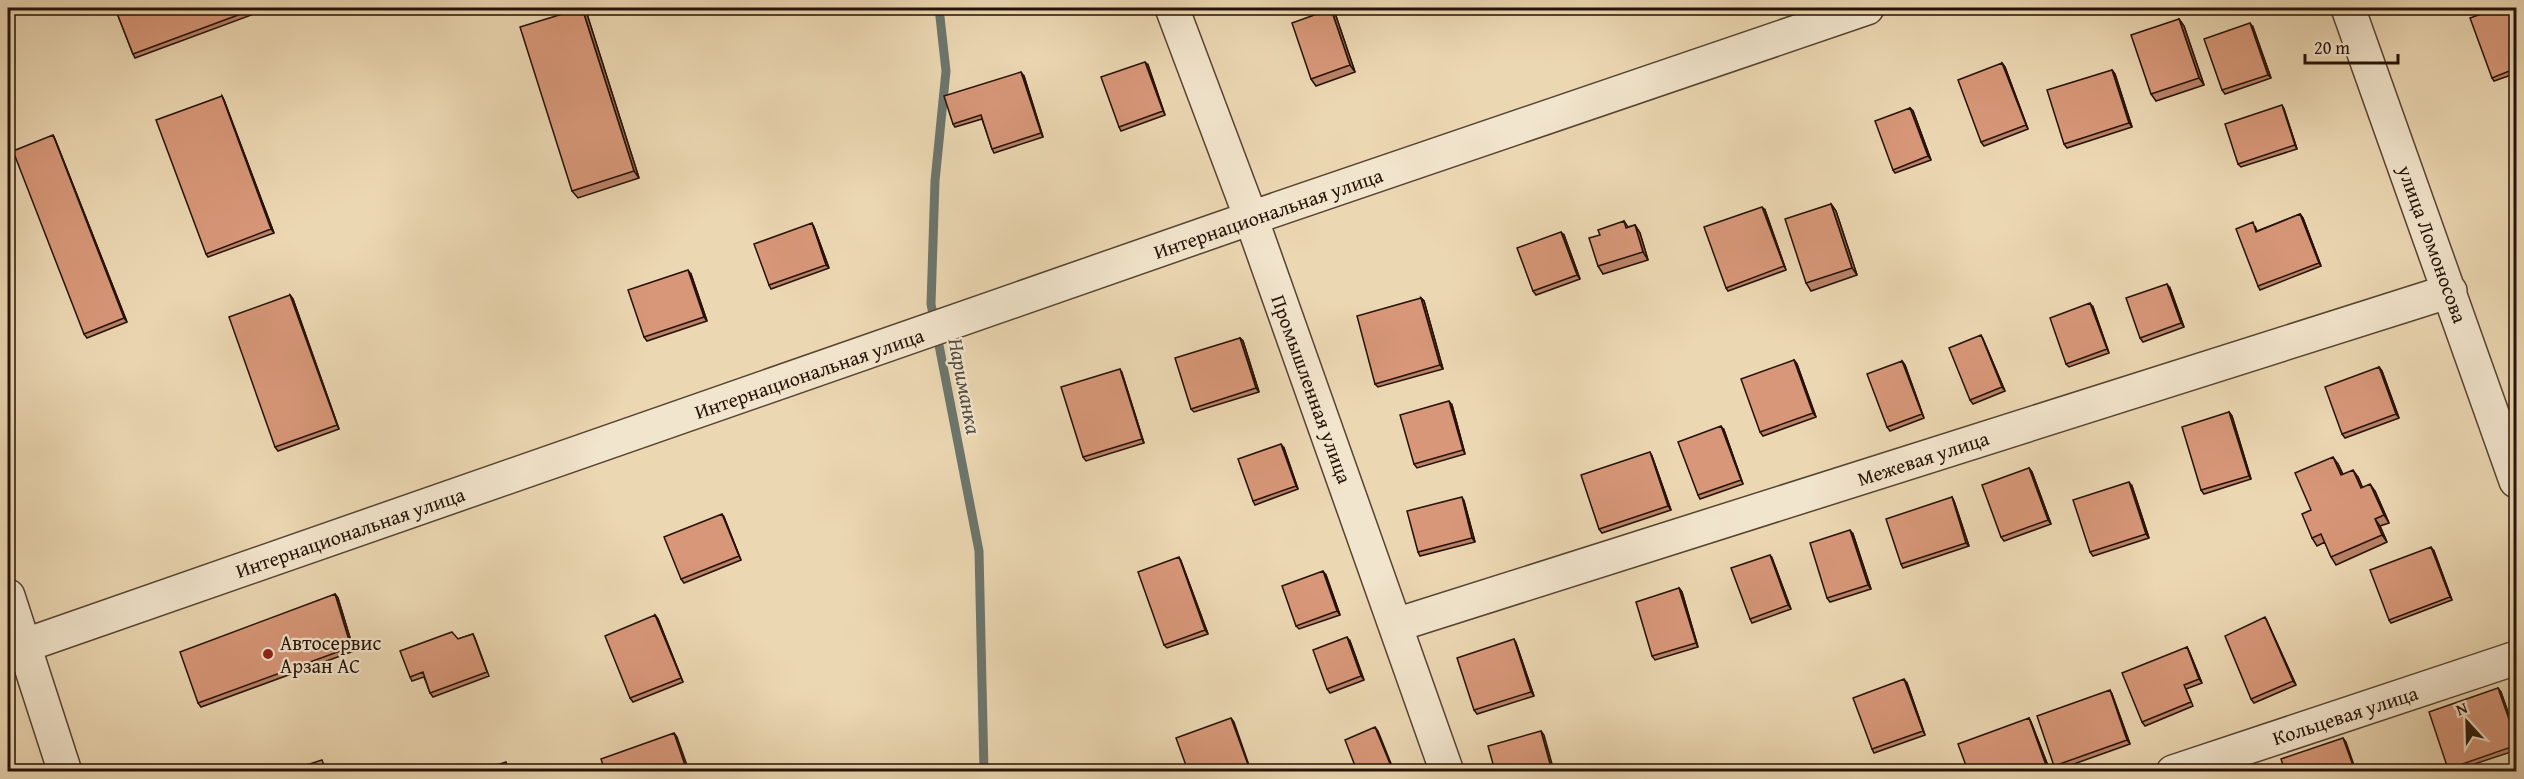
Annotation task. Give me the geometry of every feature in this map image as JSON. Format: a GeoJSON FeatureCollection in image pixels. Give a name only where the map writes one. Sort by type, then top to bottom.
{"type":"FeatureCollection","features":[{"type":"Feature","properties":{"kind":"street","name":"Промышленная улица"},"geometry":{"type":"LineString","coordinates":[[1172,8],[1251,218],[1447,771]]}},
{"type":"Feature","properties":{"kind":"street","name":"Интернациональная улица"},"geometry":{"type":"LineString","coordinates":[[23,646],[1251,218],[1867,8]]}},
{"type":"Feature","properties":{"kind":"street","name":"улица Ломоносова"},"geometry":{"type":"LineString","coordinates":[[2348,8],[2450,291],[2510,440],[2517,481]]}},
{"type":"Feature","properties":{"kind":"street","name":"Межевая улица"},"geometry":{"type":"LineString","coordinates":[[1396,626],[2450,291]]}},
{"type":"Feature","properties":{"kind":"street"},"geometry":{"type":"LineString","coordinates":[[8,596],[64,771]]}},
{"type":"Feature","properties":{"kind":"street","name":"Кольцевая улица"},"geometry":{"type":"LineString","coordinates":[[2173,771],[2517,658]]}},
{"type":"Feature","properties":{"kind":"building"},"geometry":{"type":"Polygon","coordinates":[[[115,8],[257,8],[133,54],[115,8]]]}},
{"type":"Feature","properties":{"kind":"building"},"geometry":{"type":"Polygon","coordinates":[[[582,8],[634,171],[572,191],[520,27],[582,8]]]}},
{"type":"Feature","properties":{"kind":"building"},"geometry":{"type":"Polygon","coordinates":[[[2498,8],[2517,8],[2517,68],[2492,78],[2470,18],[2498,8]]]}},
{"type":"Feature","properties":{"kind":"building"},"geometry":{"type":"Polygon","coordinates":[[[1331,9],[1350,65],[1311,79],[1292,23],[1331,9]]]}},
{"type":"Feature","properties":{"kind":"building"},"geometry":{"type":"Polygon","coordinates":[[[2179,19],[2199,78],[2151,94],[2131,35],[2179,19]]]}},
{"type":"Feature","properties":{"kind":"building"},"geometry":{"type":"Polygon","coordinates":[[[2250,23],[2268,75],[2222,90],[2204,39],[2250,23]]]}},
{"type":"Feature","properties":{"kind":"building"},"geometry":{"type":"Polygon","coordinates":[[[1145,62],[1163,111],[1119,127],[1101,77],[1145,62]]]}},
{"type":"Feature","properties":{"kind":"building"},"geometry":{"type":"Polygon","coordinates":[[[2002,63],[2026,125],[1981,142],[1958,80],[2002,63]]]}},
{"type":"Feature","properties":{"kind":"building"},"geometry":{"type":"Polygon","coordinates":[[[2112,70],[2129,123],[2064,144],[2047,90],[2112,70]]]}},
{"type":"Feature","properties":{"kind":"building"},"geometry":{"type":"Polygon","coordinates":[[[1021,72],[1041,133],[992,149],[981,115],[953,124],[944,96],[1021,72]]]}},
{"type":"Feature","properties":{"kind":"building"},"geometry":{"type":"Polygon","coordinates":[[[222,96],[271,229],[206,254],[156,120],[222,96]]]}},
{"type":"Feature","properties":{"kind":"building"},"geometry":{"type":"Polygon","coordinates":[[[2282,105],[2295,145],[2238,164],[2225,124],[2282,105]]]}},
{"type":"Feature","properties":{"kind":"building"},"geometry":{"type":"Polygon","coordinates":[[[1910,108],[1928,156],[1893,170],[1875,121],[1910,108]]]}},
{"type":"Feature","properties":{"kind":"building"},"geometry":{"type":"Polygon","coordinates":[[[2517,117],[2517,140],[2510,120],[2517,117]]]}},
{"type":"Feature","properties":{"kind":"building"},"geometry":{"type":"Polygon","coordinates":[[[53,135],[124,318],[84,334],[13,151],[53,135]]]}},
{"type":"Feature","properties":{"kind":"building"},"geometry":{"type":"Polygon","coordinates":[[[1831,204],[1852,268],[1806,283],[1785,219],[1831,204]]]}},
{"type":"Feature","properties":{"kind":"building"},"geometry":{"type":"Polygon","coordinates":[[[1762,207],[1784,266],[1726,288],[1704,227],[1762,207]]]}},
{"type":"Feature","properties":{"kind":"building"},"geometry":{"type":"Polygon","coordinates":[[[2300,214],[2319,263],[2258,286],[2236,229],[2253,222],[2256,232],[2300,214]]]}},
{"type":"Feature","properties":{"kind":"building"},"geometry":{"type":"Polygon","coordinates":[[[1624,221],[1626,228],[1635,225],[1643,252],[1598,266],[1589,238],[1600,235],[1598,230],[1624,221]]]}},
{"type":"Feature","properties":{"kind":"building"},"geometry":{"type":"Polygon","coordinates":[[[812,223],[826,265],[769,285],[754,244],[812,223]]]}},
{"type":"Feature","properties":{"kind":"building"},"geometry":{"type":"Polygon","coordinates":[[[1561,232],[1577,275],[1533,291],[1517,248],[1561,232]]]}},
{"type":"Feature","properties":{"kind":"building"},"geometry":{"type":"Polygon","coordinates":[[[688,270],[704,317],[644,337],[628,290],[688,270]]]}},
{"type":"Feature","properties":{"kind":"building"},"geometry":{"type":"Polygon","coordinates":[[[2167,284],[2181,323],[2140,338],[2126,298],[2167,284]]]}},
{"type":"Feature","properties":{"kind":"building"},"geometry":{"type":"Polygon","coordinates":[[[290,295],[337,425],[275,447],[229,317],[290,295]]]}},
{"type":"Feature","properties":{"kind":"building"},"geometry":{"type":"Polygon","coordinates":[[[1421,298],[1440,365],[1375,384],[1357,316],[1421,298]]]}},
{"type":"Feature","properties":{"kind":"building"},"geometry":{"type":"Polygon","coordinates":[[[2090,303],[2107,349],[2066,364],[2050,318],[2090,303]]]}},
{"type":"Feature","properties":{"kind":"building"},"geometry":{"type":"Polygon","coordinates":[[[1981,335],[2002,387],[1970,400],[1949,348],[1981,335]]]}},
{"type":"Feature","properties":{"kind":"building"},"geometry":{"type":"Polygon","coordinates":[[[1240,338],[1256,388],[1191,409],[1175,358],[1240,338]]]}},
{"type":"Feature","properties":{"kind":"building"},"geometry":{"type":"Polygon","coordinates":[[[1794,360],[1813,413],[1760,432],[1741,379],[1794,360]]]}},
{"type":"Feature","properties":{"kind":"building"},"geometry":{"type":"Polygon","coordinates":[[[1902,361],[1922,414],[1887,427],[1867,374],[1902,361]]]}},
{"type":"Feature","properties":{"kind":"building"},"geometry":{"type":"Polygon","coordinates":[[[2379,367],[2396,414],[2342,434],[2325,387],[2379,367]]]}},
{"type":"Feature","properties":{"kind":"building"},"geometry":{"type":"Polygon","coordinates":[[[1120,369],[1142,439],[1083,457],[1061,387],[1120,369]]]}},
{"type":"Feature","properties":{"kind":"building"},"geometry":{"type":"Polygon","coordinates":[[[1449,401],[1463,450],[1414,464],[1400,415],[1449,401]]]}},
{"type":"Feature","properties":{"kind":"building"},"geometry":{"type":"Polygon","coordinates":[[[2229,412],[2249,476],[2201,490],[2182,427],[2229,412]]]}},
{"type":"Feature","properties":{"kind":"building"},"geometry":{"type":"Polygon","coordinates":[[[1721,426],[1741,480],[1698,495],[1678,442],[1721,426]]]}},
{"type":"Feature","properties":{"kind":"building"},"geometry":{"type":"Polygon","coordinates":[[[1281,444],[1296,486],[1253,501],[1238,459],[1281,444]]]}},
{"type":"Feature","properties":{"kind":"building"},"geometry":{"type":"Polygon","coordinates":[[[1650,452],[1668,506],[1599,529],[1581,475],[1650,452]]]}},
{"type":"Feature","properties":{"kind":"building"},"geometry":{"type":"Polygon","coordinates":[[[2333,457],[2341,475],[2353,470],[2361,488],[2370,484],[2384,515],[2375,519],[2382,535],[2331,557],[2321,534],[2312,538],[2302,514],[2311,510],[2295,473],[2333,457]]]}},
{"type":"Feature","properties":{"kind":"building"},"geometry":{"type":"Polygon","coordinates":[[[2029,468],[2048,520],[2001,537],[1982,485],[2029,468]]]}},
{"type":"Feature","properties":{"kind":"building"},"geometry":{"type":"Polygon","coordinates":[[[2129,482],[2146,534],[2090,552],[2073,500],[2129,482]]]}},
{"type":"Feature","properties":{"kind":"building"},"geometry":{"type":"Polygon","coordinates":[[[1462,497],[1472,538],[1418,552],[1407,511],[1462,497]]]}},
{"type":"Feature","properties":{"kind":"building"},"geometry":{"type":"Polygon","coordinates":[[[1952,497],[1966,543],[1901,564],[1886,519],[1952,497]]]}},
{"type":"Feature","properties":{"kind":"building"},"geometry":{"type":"Polygon","coordinates":[[[722,514],[739,556],[681,579],[664,537],[722,514]]]}},
{"type":"Feature","properties":{"kind":"building"},"geometry":{"type":"Polygon","coordinates":[[[1850,530],[1868,585],[1827,598],[1810,543],[1850,530]]]}},
{"type":"Feature","properties":{"kind":"building"},"geometry":{"type":"Polygon","coordinates":[[[2431,547],[2450,597],[2389,620],[2370,570],[2431,547]]]}},
{"type":"Feature","properties":{"kind":"building"},"geometry":{"type":"Polygon","coordinates":[[[1770,555],[1788,605],[1750,619],[1731,568],[1770,555]]]}},
{"type":"Feature","properties":{"kind":"building"},"geometry":{"type":"Polygon","coordinates":[[[1179,557],[1205,630],[1164,645],[1138,572],[1179,557]]]}},
{"type":"Feature","properties":{"kind":"building"},"geometry":{"type":"Polygon","coordinates":[[[1323,571],[1337,611],[1296,626],[1282,586],[1323,571]]]}},
{"type":"Feature","properties":{"kind":"building"},"geometry":{"type":"Polygon","coordinates":[[[1679,588],[1696,643],[1652,656],[1636,602],[1679,588]]]}},
{"type":"Feature","properties":{"kind":"building","name":"Автосервис Арзан АС"},"geometry":{"type":"Polygon","coordinates":[[[335,594],[351,647],[198,703],[180,652],[335,594]]]}},
{"type":"Feature","properties":{"kind":"building"},"geometry":{"type":"Polygon","coordinates":[[[655,615],[681,678],[630,698],[605,636],[655,615]]]}},
{"type":"Feature","properties":{"kind":"building"},"geometry":{"type":"Polygon","coordinates":[[[2265,617],[2293,681],[2251,699],[2225,636],[2265,617]]]}},
{"type":"Feature","properties":{"kind":"building"},"geometry":{"type":"Polygon","coordinates":[[[452,632],[458,639],[473,634],[487,672],[430,693],[423,672],[410,677],[400,651],[452,632]]]}},
{"type":"Feature","properties":{"kind":"building"},"geometry":{"type":"Polygon","coordinates":[[[1347,637],[1361,676],[1327,689],[1313,650],[1347,637]]]}},
{"type":"Feature","properties":{"kind":"building"},"geometry":{"type":"Polygon","coordinates":[[[1514,639],[1531,692],[1474,710],[1457,658],[1514,639]]]}},
{"type":"Feature","properties":{"kind":"building"},"geometry":{"type":"Polygon","coordinates":[[[2187,647],[2199,679],[2184,685],[2191,702],[2142,722],[2122,673],[2187,647]]]}},
{"type":"Feature","properties":{"kind":"building"},"geometry":{"type":"Polygon","coordinates":[[[1904,679],[1923,731],[1872,749],[1853,698],[1904,679]]]}},
{"type":"Feature","properties":{"kind":"building"},"geometry":{"type":"Polygon","coordinates":[[[2498,688],[2517,745],[2448,769],[2429,712],[2498,688]]]}},
{"type":"Feature","properties":{"kind":"building"},"geometry":{"type":"Polygon","coordinates":[[[2110,690],[2127,740],[2054,766],[2037,716],[2110,690]]]}},
{"type":"Feature","properties":{"kind":"building"},"geometry":{"type":"Polygon","coordinates":[[[1231,718],[1250,770],[1188,771],[1176,738],[1231,718]]]}},
{"type":"Feature","properties":{"kind":"building"},"geometry":{"type":"Polygon","coordinates":[[[2029,718],[2047,768],[2037,771],[1968,771],[1958,744],[2029,718]]]}},
{"type":"Feature","properties":{"kind":"building"},"geometry":{"type":"Polygon","coordinates":[[[1375,727],[1393,771],[1357,771],[1345,740],[1375,727]]]}},
{"type":"Feature","properties":{"kind":"building"},"geometry":{"type":"Polygon","coordinates":[[[1541,731],[1552,771],[1495,771],[1488,746],[1541,731]]]}},
{"type":"Feature","properties":{"kind":"building"},"geometry":{"type":"Polygon","coordinates":[[[674,733],[687,771],[605,771],[601,759],[674,733]]]}},
{"type":"Feature","properties":{"kind":"building"},"geometry":{"type":"Polygon","coordinates":[[[2343,738],[2355,771],[2285,771],[2281,759],[2343,738]]]}},
{"type":"Feature","properties":{"kind":"building"},"geometry":{"type":"Polygon","coordinates":[[[322,760],[326,771],[288,771],[322,760]]]}},
{"type":"Feature","properties":{"kind":"building"},"geometry":{"type":"Polygon","coordinates":[[[506,762],[509,771],[479,771],[506,762]]]}},
{"type":"Feature","properties":{"kind":"waterway","name":"Нариманка"},"geometry":{"type":"LineString","coordinates":[[939,8],[946,71],[935,181],[931,304],[979,551],[984,772]]}},
{"type":"Feature","properties":{"kind":"place","name":"Автосервис Арзан АС"},"geometry":{"type":"Point","coordinates":[268,654]}}]}
